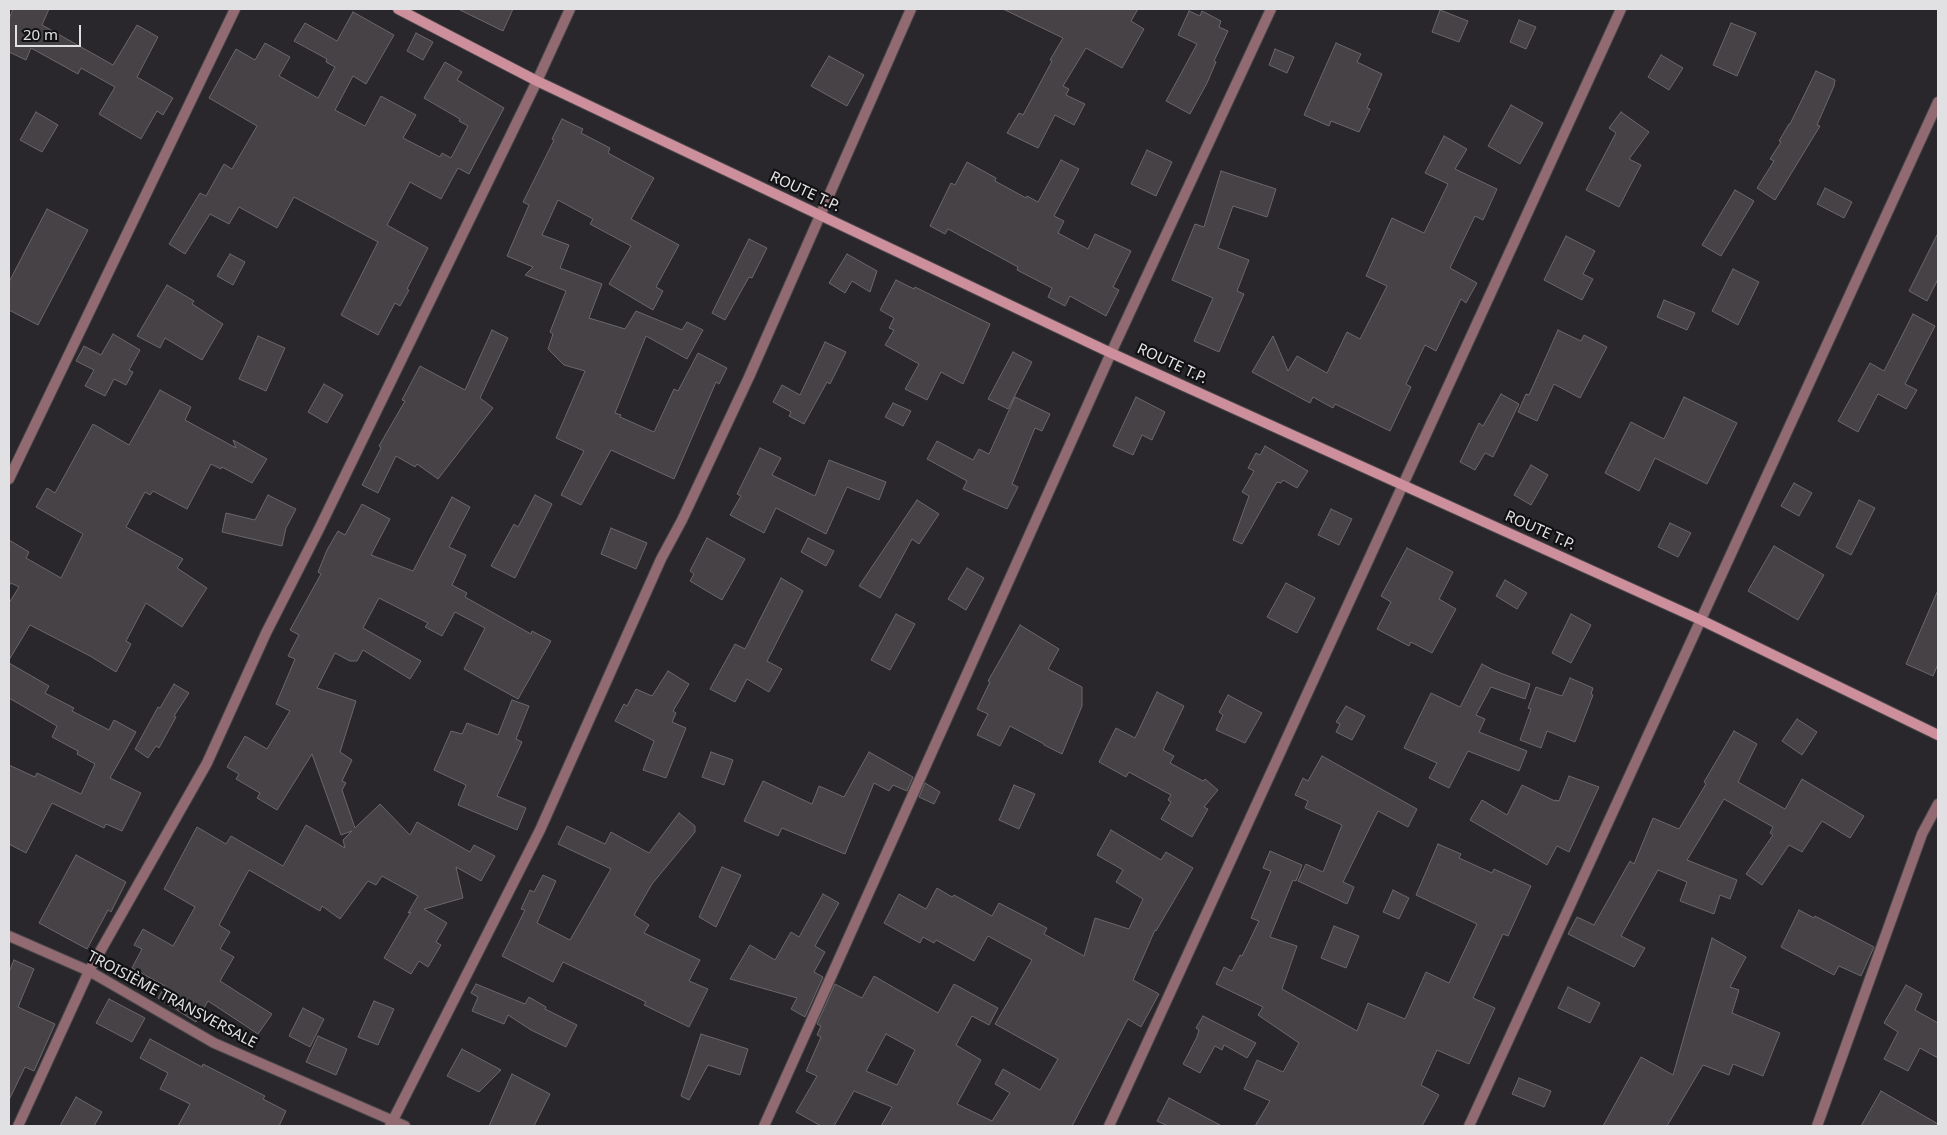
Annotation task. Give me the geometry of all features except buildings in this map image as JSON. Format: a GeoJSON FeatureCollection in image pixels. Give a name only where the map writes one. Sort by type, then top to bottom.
{"type":"FeatureCollection","features":[{"type":"Feature","properties":{"kind":"street"},"geometry":{"type":"LineString","coordinates":[[9,479],[235,9]]}},
{"type":"Feature","properties":{"kind":"street","name":"ROUTE T.P."},"geometry":{"type":"LineString","coordinates":[[398,9],[537,81],[1111,353],[1701,620],[1938,735]]}},
{"type":"Feature","properties":{"kind":"street"},"geometry":{"type":"LineString","coordinates":[[18,1126],[89,972],[207,763],[266,633],[319,529],[537,81],[570,9]]}},
{"type":"Feature","properties":{"kind":"street"},"geometry":{"type":"LineString","coordinates":[[391,1124],[540,830],[661,559],[682,520],[749,378],[911,9]]}},
{"type":"Feature","properties":{"kind":"street"},"geometry":{"type":"LineString","coordinates":[[764,1126],[1111,353],[1271,9]]}},
{"type":"Feature","properties":{"kind":"street"},"geometry":{"type":"LineString","coordinates":[[1109,1126],[1621,9]]}},
{"type":"Feature","properties":{"kind":"street"},"geometry":{"type":"LineString","coordinates":[[1468,1126],[1938,102]]}},
{"type":"Feature","properties":{"kind":"street"},"geometry":{"type":"LineString","coordinates":[[1817,1126],[1922,834],[1938,804]]}},
{"type":"Feature","properties":{"kind":"street","name":"TROISIÈME TRANSVERSALE"},"geometry":{"type":"LineString","coordinates":[[9,936],[89,972],[214,1043],[391,1124],[404,1126]]}}]}
